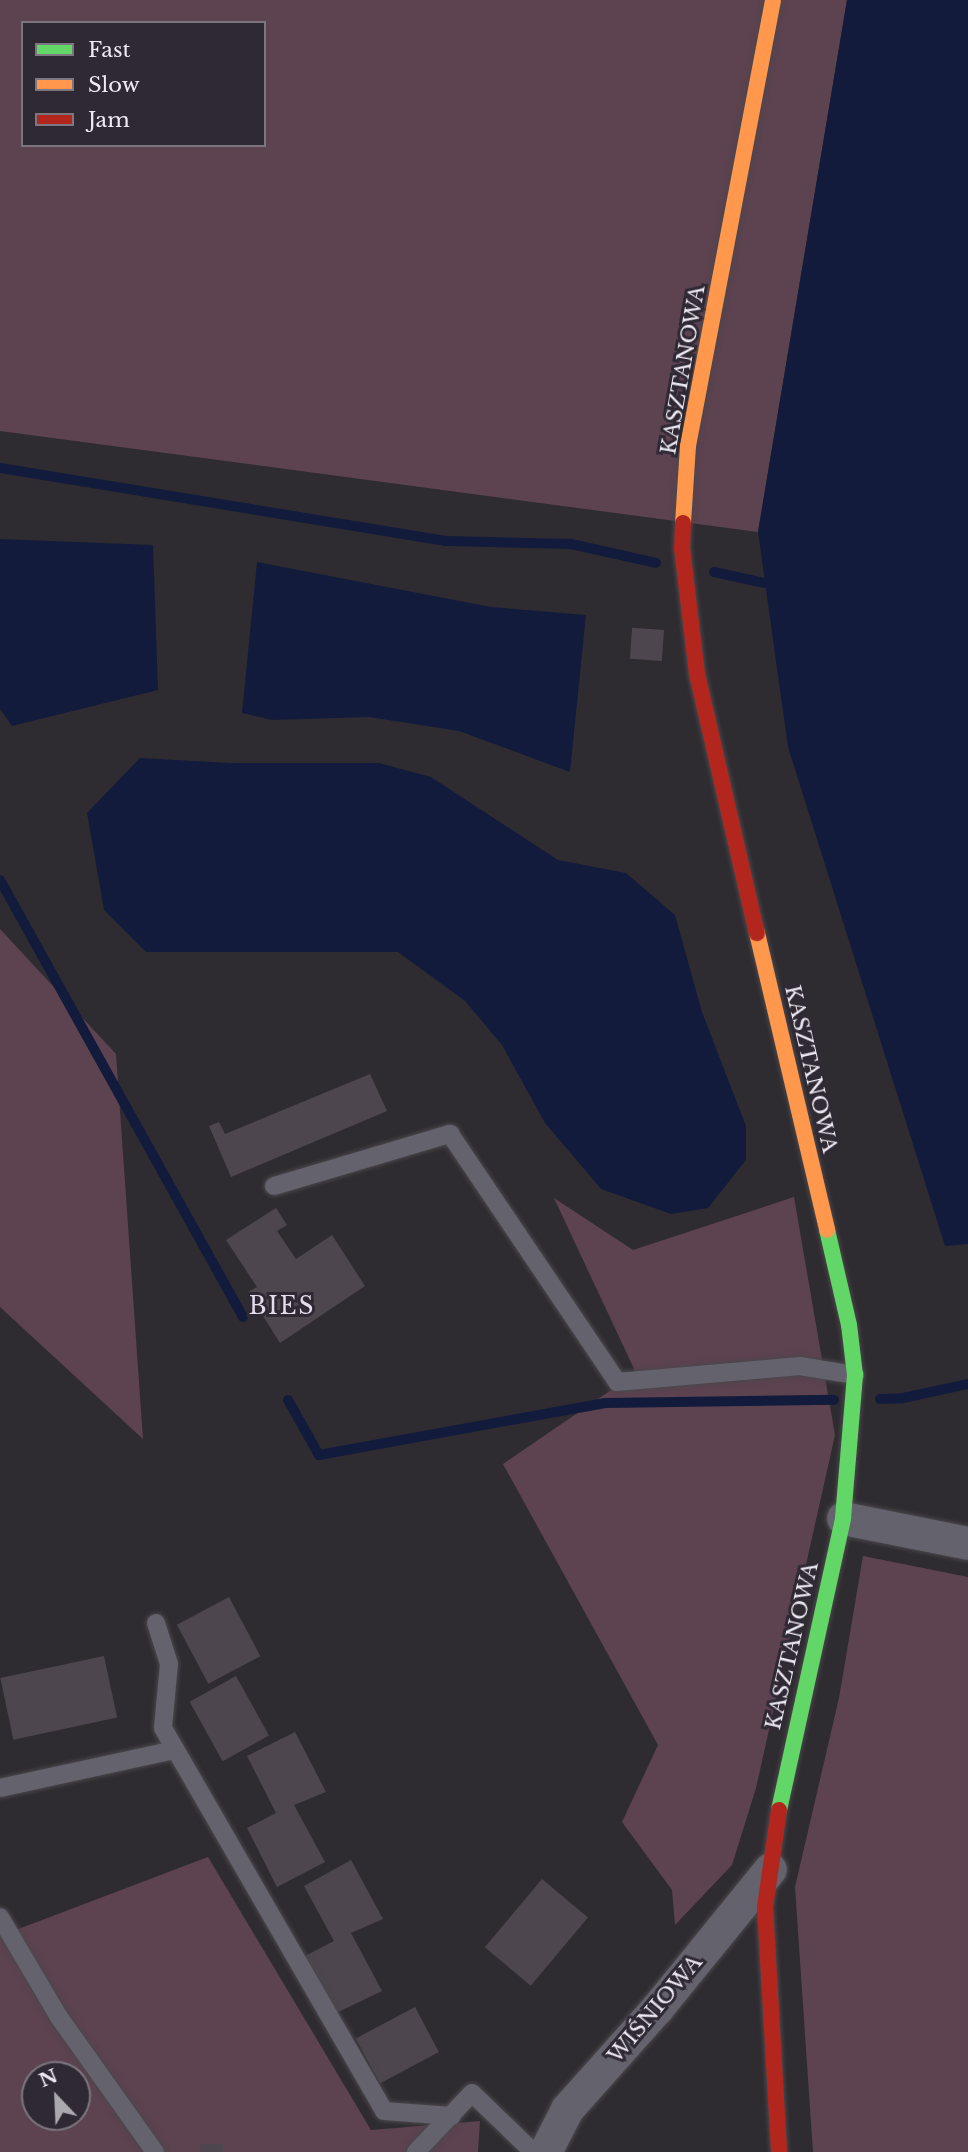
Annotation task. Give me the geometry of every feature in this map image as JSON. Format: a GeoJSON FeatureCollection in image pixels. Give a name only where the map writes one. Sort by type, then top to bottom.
{"type":"FeatureCollection","features":[{"type":"Feature","properties":{"kind":"street","name":"KASZTANOWA"},"geometry":{"type":"LineString","coordinates":[[773,0],[688,446],[682,548],[697,674],[849,1325],[855,1375],[843,1518],[784,1774],[765,1907],[779,2152]]}},
{"type":"Feature","properties":{"kind":"street"},"geometry":{"type":"LineString","coordinates":[[843,1518],[968,1543]]}},
{"type":"Feature","properties":{"kind":"street","name":"WIŚNIOWA"},"geometry":{"type":"LineString","coordinates":[[545,2152],[567,2109],[657,2008],[770,1868]]}},
{"type":"Feature","properties":{"kind":"lane"},"geometry":{"type":"LineString","coordinates":[[274,1186],[450,1134],[617,1382],[800,1366],[855,1375]]}},
{"type":"Feature","properties":{"kind":"lane"},"geometry":{"type":"LineString","coordinates":[[156,1623],[169,1664],[163,1728],[384,2110],[452,2116]]}},
{"type":"Feature","properties":{"kind":"lane"},"geometry":{"type":"LineString","coordinates":[[0,1788],[175,1750]]}},
{"type":"Feature","properties":{"kind":"lane"},"geometry":{"type":"LineString","coordinates":[[0,1917],[59,2017],[155,2152]]}},
{"type":"Feature","properties":{"kind":"lane"},"geometry":{"type":"LineString","coordinates":[[416,2152],[472,2093],[533,2152]]}},
{"type":"Feature","properties":{"kind":"shaded area"},"geometry":{"type":"Polygon","coordinates":[[[0,0],[847,0],[758,532],[0,431],[0,0]]]}},
{"type":"Feature","properties":{"kind":"shaded area"},"geometry":{"type":"Polygon","coordinates":[[[0,929],[116,1054],[143,1439],[0,1307],[0,929]]]}},
{"type":"Feature","properties":{"kind":"shaded area"},"geometry":{"type":"Polygon","coordinates":[[[794,1197],[835,1435],[756,1788],[732,1865],[675,1925],[672,1890],[622,1822],[658,1745],[503,1464],[636,1373],[554,1198],[633,1250],[794,1197]]]}},
{"type":"Feature","properties":{"kind":"shaded area"},"geometry":{"type":"Polygon","coordinates":[[[863,1556],[968,1577],[968,2152],[813,2152],[795,1887],[839,1698],[863,1556]]]}},
{"type":"Feature","properties":{"kind":"shaded area"},"geometry":{"type":"Polygon","coordinates":[[[208,1857],[371,2130],[480,2121],[478,2152],[0,2152],[0,1936],[208,1857]]]}},
{"type":"Feature","properties":{"kind":"water"},"geometry":{"type":"Polygon","coordinates":[[[847,0],[968,0],[968,1244],[945,1246],[788,747],[758,532],[847,0]]]}},
{"type":"Feature","properties":{"kind":"water"},"geometry":{"type":"Polygon","coordinates":[[[0,539],[153,545],[158,690],[12,726],[0,709],[0,539]]]}},
{"type":"Feature","properties":{"kind":"water"},"geometry":{"type":"Polygon","coordinates":[[[257,562],[491,607],[586,615],[570,772],[459,731],[369,717],[272,720],[242,713],[257,562]]]}},
{"type":"Feature","properties":{"kind":"water"},"geometry":{"type":"Polygon","coordinates":[[[140,758],[231,763],[379,763],[431,777],[558,860],[626,873],[675,915],[702,1012],[746,1126],[746,1160],[708,1208],[671,1214],[601,1189],[545,1123],[502,1045],[465,1001],[398,952],[146,952],[104,910],[87,813],[140,758]]]}},
{"type":"Feature","properties":{"kind":"building"},"geometry":{"type":"Polygon","coordinates":[[[632,628],[664,630],[662,661],[630,659],[632,628]]]}},
{"type":"Feature","properties":{"kind":"building"},"geometry":{"type":"Polygon","coordinates":[[[370,1074],[387,1111],[231,1177],[209,1126],[219,1122],[225,1134],[370,1074]]]}},
{"type":"Feature","properties":{"kind":"building"},"geometry":{"type":"Polygon","coordinates":[[[276,1208],[287,1225],[277,1231],[296,1259],[332,1235],[365,1286],[280,1343],[248,1292],[257,1287],[226,1240],[276,1208]]]}},
{"type":"Feature","properties":{"kind":"building"},"geometry":{"type":"Polygon","coordinates":[[[229,1597],[260,1656],[208,1684],[177,1625],[229,1597]]]}},
{"type":"Feature","properties":{"kind":"building"},"geometry":{"type":"Polygon","coordinates":[[[104,1656],[117,1718],[13,1740],[0,1678],[104,1656]]]}},
{"type":"Feature","properties":{"kind":"building"},"geometry":{"type":"Polygon","coordinates":[[[236,1676],[269,1735],[223,1761],[190,1702],[236,1676]]]}},
{"type":"Feature","properties":{"kind":"building"},"geometry":{"type":"Polygon","coordinates":[[[295,1732],[326,1792],[294,1805],[325,1862],[277,1887],[247,1828],[276,1813],[247,1756],[295,1732]]]}},
{"type":"Feature","properties":{"kind":"building"},"geometry":{"type":"Polygon","coordinates":[[[351,1860],[383,1919],[351,1933],[382,1991],[334,2014],[303,1957],[334,1941],[304,1886],[351,1860]]]}},
{"type":"Feature","properties":{"kind":"building"},"geometry":{"type":"Polygon","coordinates":[[[542,1879],[588,1918],[531,1986],[485,1947],[542,1879]]]}},
{"type":"Feature","properties":{"kind":"building"},"geometry":{"type":"Polygon","coordinates":[[[415,2007],[439,2052],[380,2083],[356,2038],[415,2007]]]}},
{"type":"Feature","properties":{"kind":"building"},"geometry":{"type":"Polygon","coordinates":[[[200,2144],[223,2144],[223,2152],[200,2152],[200,2144]]]}},
{"type":"Feature","properties":{"kind":"waterway"},"geometry":{"type":"LineString","coordinates":[[0,468],[446,541],[571,544],[656,563]]}},
{"type":"Feature","properties":{"kind":"waterway"},"geometry":{"type":"LineString","coordinates":[[714,572],[765,583]]}},
{"type":"Feature","properties":{"kind":"waterway"},"geometry":{"type":"LineString","coordinates":[[0,880],[243,1317]]}},
{"type":"Feature","properties":{"kind":"waterway"},"geometry":{"type":"LineString","coordinates":[[880,1399],[903,1398],[968,1384]]}},
{"type":"Feature","properties":{"kind":"waterway"},"geometry":{"type":"LineString","coordinates":[[288,1400],[319,1455],[605,1403],[834,1400]]}},
{"type":"Feature","properties":{"kind":"traffic: fast"},"geometry":{"type":"LineString","coordinates":[[779,1810],[843,1518],[855,1375],[849,1325],[827,1230]]}},
{"type":"Feature","properties":{"kind":"traffic: slow"},"geometry":{"type":"LineString","coordinates":[[683,523],[688,446],[773,0]]}},
{"type":"Feature","properties":{"kind":"traffic: slow"},"geometry":{"type":"LineString","coordinates":[[757,933],[827,1230]]}},
{"type":"Feature","properties":{"kind":"traffic: jam"},"geometry":{"type":"LineString","coordinates":[[683,523],[682,548],[697,674],[757,933]]}},
{"type":"Feature","properties":{"kind":"traffic: jam"},"geometry":{"type":"LineString","coordinates":[[779,1810],[765,1907],[779,2152]]}},
{"type":"Feature","properties":{"kind":"district","name":"BIES"},"geometry":{"type":"Point","coordinates":[282,1306]}}]}
